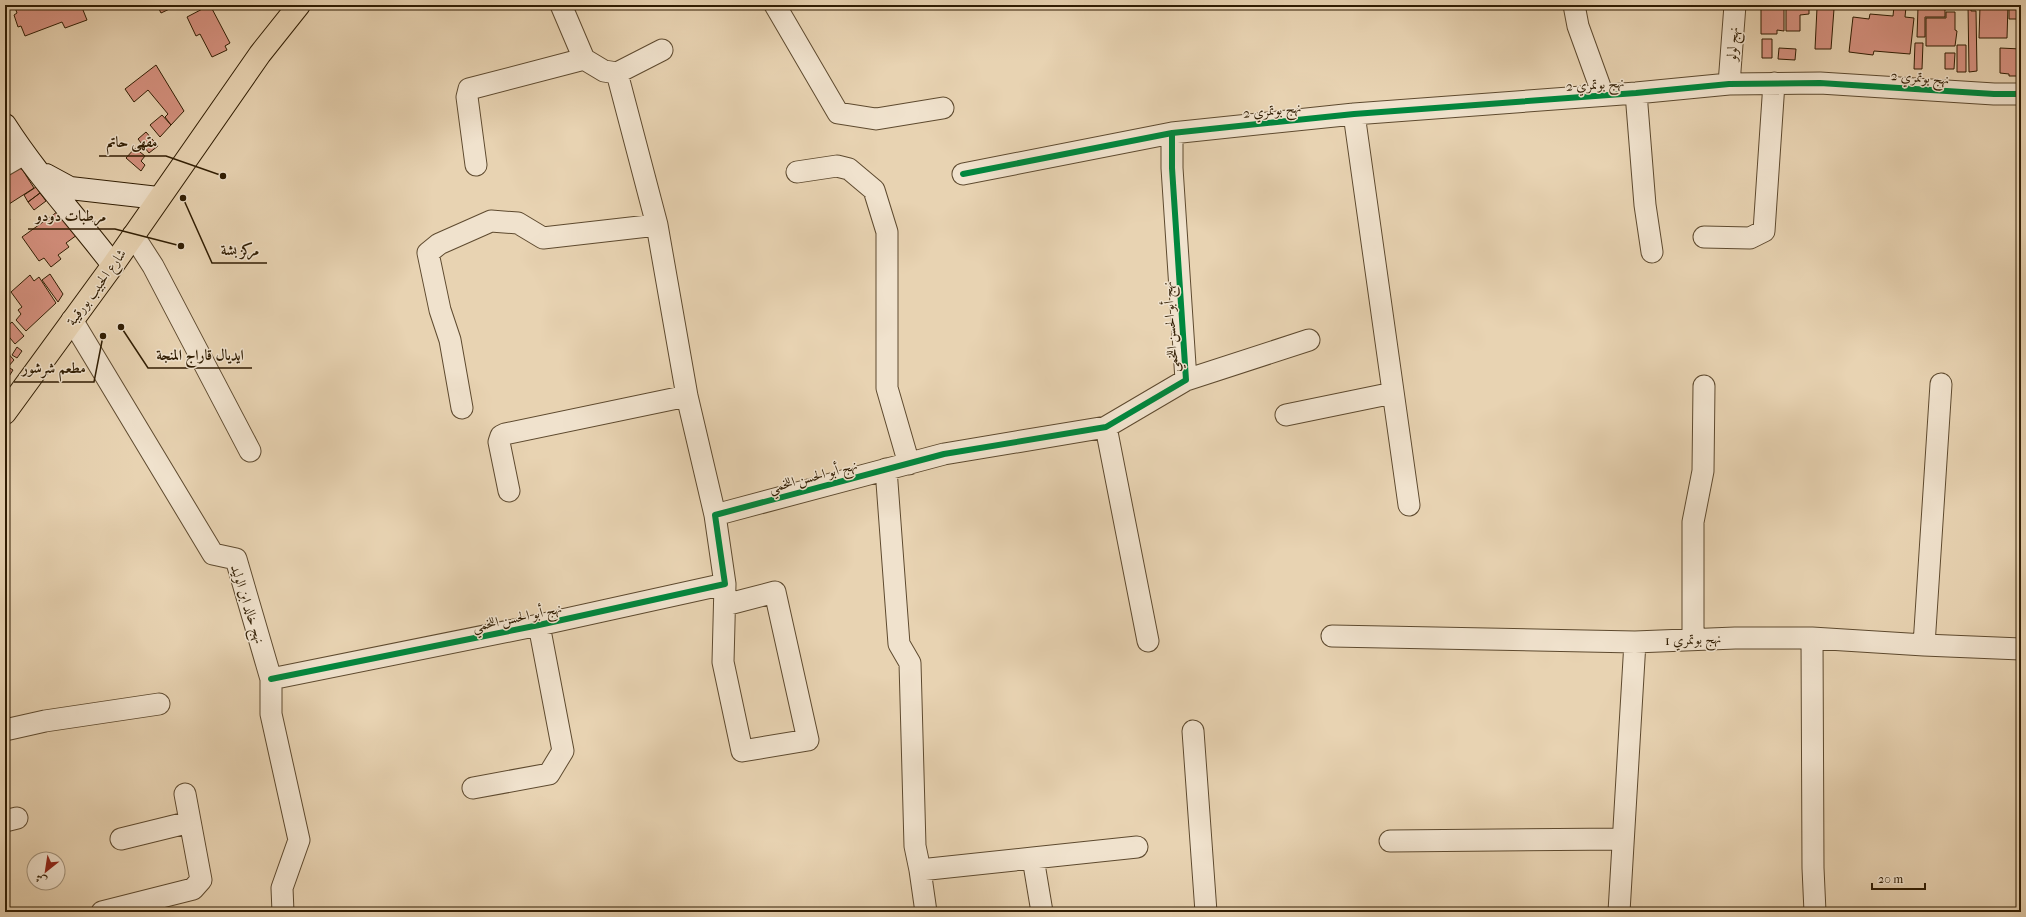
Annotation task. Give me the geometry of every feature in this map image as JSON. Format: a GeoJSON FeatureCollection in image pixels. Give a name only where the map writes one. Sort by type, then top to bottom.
{"type":"FeatureCollection","features":[{"type":"Feature","properties":{"kind":"main road","name":"شارع الحبيب بورقيبة"},"geometry":{"type":"LineString","coordinates":[[5,413],[113,265],[158,198],[260,54],[299,5]]}},
{"type":"Feature","properties":{"kind":"street"},"geometry":{"type":"LineString","coordinates":[[561,5],[584,59],[604,71],[617,73],[662,50]]}},
{"type":"Feature","properties":{"kind":"street"},"geometry":{"type":"LineString","coordinates":[[775,5],[838,113],[876,119],[943,108]]}},
{"type":"Feature","properties":{"kind":"street"},"geometry":{"type":"LineString","coordinates":[[1574,5],[1578,26],[1603,95]]}},
{"type":"Feature","properties":{"kind":"street","name":"نهج لولو"},"geometry":{"type":"LineString","coordinates":[[1729,84],[1735,5]]}},
{"type":"Feature","properties":{"kind":"street"},"geometry":{"type":"LineString","coordinates":[[476,164],[467,97],[469,89],[584,59]]}},
{"type":"Feature","properties":{"kind":"street"},"geometry":{"type":"LineString","coordinates":[[617,73],[657,225],[687,396],[715,515],[725,584],[724,605],[723,662],[742,751],[808,740],[775,592],[724,605]]}},
{"type":"Feature","properties":{"kind":"street"},"geometry":{"type":"LineString","coordinates":[[1704,237],[1750,238],[1764,231],[1774,83]]}},
{"type":"Feature","properties":{"kind":"street","name":"نهج بوتمري 2"},"geometry":{"type":"LineString","coordinates":[[963,174],[1172,133],[1354,114],[1636,93],[1729,84],[1820,83],[1994,94],[2021,94]]}},
{"type":"Feature","properties":{"kind":"street"},"geometry":{"type":"LineString","coordinates":[[1636,93],[1645,204],[1652,252]]}},
{"type":"Feature","properties":{"kind":"street"},"geometry":{"type":"LineString","coordinates":[[1354,114],[1409,504]]}},
{"type":"Feature","properties":{"kind":"street"},"geometry":{"type":"LineString","coordinates":[[5,125],[29,161],[81,223],[113,265]]}},
{"type":"Feature","properties":{"kind":"street","name":"نهج أبو الحسن اللخمي"},"geometry":{"type":"LineString","coordinates":[[715,515],[944,454],[1106,427],[1186,380],[1172,168],[1172,133]]}},
{"type":"Feature","properties":{"kind":"street"},"geometry":{"type":"LineString","coordinates":[[5,165],[29,161],[70,188],[158,198]]}},
{"type":"Feature","properties":{"kind":"street"},"geometry":{"type":"LineString","coordinates":[[797,172],[837,166],[849,169],[874,190],[887,232],[887,388],[909,464]]}},
{"type":"Feature","properties":{"kind":"street"},"geometry":{"type":"LineString","coordinates":[[462,408],[450,340],[440,310],[428,253],[439,244],[491,220],[518,223],[543,238],[657,225]]}},
{"type":"Feature","properties":{"kind":"street"},"geometry":{"type":"LineString","coordinates":[[133,235],[153,266],[250,451]]}},
{"type":"Feature","properties":{"kind":"street","name":"نهج خالد ابن الوليد"},"geometry":{"type":"LineString","coordinates":[[72,320],[213,554],[236,560],[271,679],[271,714],[299,840],[282,888],[283,912]]}},
{"type":"Feature","properties":{"kind":"street"},"geometry":{"type":"LineString","coordinates":[[1186,380],[1309,340]]}},
{"type":"Feature","properties":{"kind":"street"},"geometry":{"type":"LineString","coordinates":[[1924,645],[1941,384]]}},
{"type":"Feature","properties":{"kind":"street"},"geometry":{"type":"LineString","coordinates":[[1693,639],[1693,522],[1704,471],[1704,386]]}},
{"type":"Feature","properties":{"kind":"street"},"geometry":{"type":"LineString","coordinates":[[1286,415],[1393,393]]}},
{"type":"Feature","properties":{"kind":"street"},"geometry":{"type":"LineString","coordinates":[[509,491],[499,442],[501,436],[687,396]]}},
{"type":"Feature","properties":{"kind":"street"},"geometry":{"type":"LineString","coordinates":[[1106,427],[1148,641]]}},
{"type":"Feature","properties":{"kind":"street"},"geometry":{"type":"LineString","coordinates":[[886,469],[899,644],[910,663],[915,846],[926,912]]}},
{"type":"Feature","properties":{"kind":"street","name":"نهج أبو الحسن اللخمي"},"geometry":{"type":"LineString","coordinates":[[271,679],[539,625],[725,584]]}},
{"type":"Feature","properties":{"kind":"street"},"geometry":{"type":"LineString","coordinates":[[473,788],[549,774],[563,751],[539,625]]}},
{"type":"Feature","properties":{"kind":"street","name":"نهج بوتمري 1"},"geometry":{"type":"LineString","coordinates":[[1332,636],[1635,642],[1693,639],[1812,638],[2021,649]]}},
{"type":"Feature","properties":{"kind":"street"},"geometry":{"type":"LineString","coordinates":[[1812,638],[1813,860],[1815,912]]}},
{"type":"Feature","properties":{"kind":"street"},"geometry":{"type":"LineString","coordinates":[[1619,912],[1635,642]]}},
{"type":"Feature","properties":{"kind":"street"},"geometry":{"type":"LineString","coordinates":[[5,730],[45,721],[159,704]]}},
{"type":"Feature","properties":{"kind":"street"},"geometry":{"type":"LineString","coordinates":[[1193,731],[1206,912]]}},
{"type":"Feature","properties":{"kind":"street"},"geometry":{"type":"LineString","coordinates":[[102,912],[192,888],[201,880],[185,794]]}},
{"type":"Feature","properties":{"kind":"street"},"geometry":{"type":"LineString","coordinates":[[121,839],[190,822]]}},
{"type":"Feature","properties":{"kind":"street"},"geometry":{"type":"LineString","coordinates":[[1390,841],[1623,838]]}},
{"type":"Feature","properties":{"kind":"street"},"geometry":{"type":"LineString","coordinates":[[920,870],[1137,847]]}},
{"type":"Feature","properties":{"kind":"street"},"geometry":{"type":"LineString","coordinates":[[1033,858],[1042,912]]}},
{"type":"Feature","properties":{"kind":"building"},"geometry":{"type":"Polygon","coordinates":[[[14,5],[81,5],[87,20],[65,28],[62,22],[25,36],[21,26],[18,27],[14,15],[17,13],[14,5]]]}},
{"type":"Feature","properties":{"kind":"building"},"geometry":{"type":"Polygon","coordinates":[[[157,5],[178,5],[161,13],[157,5]]]}},
{"type":"Feature","properties":{"kind":"building"},"geometry":{"type":"Polygon","coordinates":[[[210,5],[230,43],[225,46],[227,50],[212,57],[200,34],[196,36],[187,17],[210,5]]]}},
{"type":"Feature","properties":{"kind":"building"},"geometry":{"type":"Polygon","coordinates":[[[1761,5],[1783,5],[1783,7],[1761,7],[1761,5]]]}},
{"type":"Feature","properties":{"kind":"building"},"geometry":{"type":"Polygon","coordinates":[[[1786,5],[1809,5],[1809,14],[1800,15],[1800,31],[1786,31],[1786,5]]]}},
{"type":"Feature","properties":{"kind":"building"},"geometry":{"type":"Polygon","coordinates":[[[1968,5],[1971,6],[1971,11],[1976,11],[1977,71],[1969,72],[1968,5]]]}},
{"type":"Feature","properties":{"kind":"building"},"geometry":{"type":"Polygon","coordinates":[[[1999,5],[2008,5],[2007,38],[1979,38],[1980,6],[1999,7],[1999,5]]]}},
{"type":"Feature","properties":{"kind":"building"},"geometry":{"type":"Polygon","coordinates":[[[2009,5],[2021,5],[2020,19],[2009,19],[2009,5]]]}},
{"type":"Feature","properties":{"kind":"building"},"geometry":{"type":"Polygon","coordinates":[[[1894,6],[1906,7],[1905,17],[1914,18],[1910,54],[1874,51],[1873,55],[1849,52],[1853,17],[1869,19],[1870,14],[1893,16],[1894,6]]]}},
{"type":"Feature","properties":{"kind":"building"},"geometry":{"type":"Polygon","coordinates":[[[1918,7],[1945,8],[1945,17],[1925,17],[1925,37],[1917,37],[1918,7]]]}},
{"type":"Feature","properties":{"kind":"building"},"geometry":{"type":"Polygon","coordinates":[[[1761,8],[1784,9],[1784,31],[1777,30],[1777,34],[1761,34],[1761,8]]]}},
{"type":"Feature","properties":{"kind":"building"},"geometry":{"type":"Polygon","coordinates":[[[1817,8],[1834,9],[1831,49],[1815,49],[1817,8]]]}},
{"type":"Feature","properties":{"kind":"building"},"geometry":{"type":"Polygon","coordinates":[[[1946,12],[1955,12],[1955,30],[1957,31],[1955,46],[1926,46],[1926,18],[1946,18],[1946,12]]]}},
{"type":"Feature","properties":{"kind":"building"},"geometry":{"type":"Polygon","coordinates":[[[1762,39],[1772,39],[1772,58],[1762,58],[1762,39]]]}},
{"type":"Feature","properties":{"kind":"building"},"geometry":{"type":"Polygon","coordinates":[[[1915,43],[1923,43],[1922,69],[1914,69],[1915,43]]]}},
{"type":"Feature","properties":{"kind":"building"},"geometry":{"type":"Polygon","coordinates":[[[1957,45],[1966,45],[1966,72],[1957,72],[1957,45]]]}},
{"type":"Feature","properties":{"kind":"building"},"geometry":{"type":"Polygon","coordinates":[[[1779,48],[1796,49],[1795,60],[1778,59],[1779,48]]]}},
{"type":"Feature","properties":{"kind":"building"},"geometry":{"type":"Polygon","coordinates":[[[2000,48],[2021,49],[2020,76],[2009,76],[2009,74],[2000,73],[2000,48]]]}},
{"type":"Feature","properties":{"kind":"building"},"geometry":{"type":"Polygon","coordinates":[[[1945,53],[1955,53],[1954,69],[1945,69],[1945,53]]]}},
{"type":"Feature","properties":{"kind":"building"},"geometry":{"type":"Polygon","coordinates":[[[156,65],[184,111],[171,125],[165,117],[168,114],[148,90],[134,102],[125,89],[156,65]]]}},
{"type":"Feature","properties":{"kind":"building"},"geometry":{"type":"Polygon","coordinates":[[[162,115],[171,125],[160,137],[150,125],[162,115]]]}},
{"type":"Feature","properties":{"kind":"building"},"geometry":{"type":"Polygon","coordinates":[[[146,132],[158,146],[149,153],[138,139],[146,132]]]}},
{"type":"Feature","properties":{"kind":"building"},"geometry":{"type":"Polygon","coordinates":[[[135,148],[145,156],[141,161],[145,165],[141,171],[126,158],[135,148]]]}},
{"type":"Feature","properties":{"kind":"building"},"geometry":{"type":"Polygon","coordinates":[[[12,167],[22,169],[34,188],[6,206],[5,171],[12,167]]]}},
{"type":"Feature","properties":{"kind":"building"},"geometry":{"type":"Polygon","coordinates":[[[36,187],[40,193],[28,202],[24,195],[36,187]]]}},
{"type":"Feature","properties":{"kind":"building"},"geometry":{"type":"Polygon","coordinates":[[[40,193],[46,201],[34,210],[28,202],[40,193]]]}},
{"type":"Feature","properties":{"kind":"building"},"geometry":{"type":"Polygon","coordinates":[[[5,212],[10,220],[5,222],[5,212]]]}},
{"type":"Feature","properties":{"kind":"building"},"geometry":{"type":"Polygon","coordinates":[[[57,212],[77,235],[66,243],[69,247],[58,255],[61,259],[51,267],[44,258],[39,261],[22,237],[57,212]]]}},
{"type":"Feature","properties":{"kind":"building"},"geometry":{"type":"Polygon","coordinates":[[[50,274],[63,294],[58,302],[42,280],[50,274]]]}},
{"type":"Feature","properties":{"kind":"building"},"geometry":{"type":"Polygon","coordinates":[[[30,275],[34,281],[39,277],[56,303],[26,331],[16,320],[21,314],[18,310],[22,307],[11,292],[30,275]]]}},
{"type":"Feature","properties":{"kind":"building"},"geometry":{"type":"Polygon","coordinates":[[[12,322],[24,336],[15,344],[5,332],[5,328],[12,322]]]}},
{"type":"Feature","properties":{"kind":"building"},"geometry":{"type":"Polygon","coordinates":[[[17,347],[22,351],[17,358],[12,355],[17,347]]]}},
{"type":"Feature","properties":{"kind":"building"},"geometry":{"type":"Polygon","coordinates":[[[5,350],[14,360],[8,367],[13,370],[8,378],[5,377],[5,350]]]}},
{"type":"Feature","properties":{"kind":"cycle path"},"geometry":{"type":"LineString","coordinates":[[963,174],[1172,133],[1354,114],[1636,93],[1729,84],[1820,83],[1994,94],[2021,94]]}},
{"type":"Feature","properties":{"kind":"cycle path"},"geometry":{"type":"LineString","coordinates":[[271,679],[539,625],[725,584],[715,515],[944,454],[1106,427],[1186,380],[1172,168],[1172,133]]}},
{"type":"Feature","properties":{"kind":"place","name":"مقهى حاتم"},"geometry":{"type":"Point","coordinates":[223,176]}},
{"type":"Feature","properties":{"kind":"place","name":"مركز بشة"},"geometry":{"type":"Point","coordinates":[183,198]}},
{"type":"Feature","properties":{"kind":"place","name":"مرطبات دودو"},"geometry":{"type":"Point","coordinates":[181,246]}},
{"type":"Feature","properties":{"kind":"place","name":"ايديال قاراج المنجة"},"geometry":{"type":"Point","coordinates":[121,327]}},
{"type":"Feature","properties":{"kind":"place","name":"مطعم شرشور"},"geometry":{"type":"Point","coordinates":[103,336]}}]}
